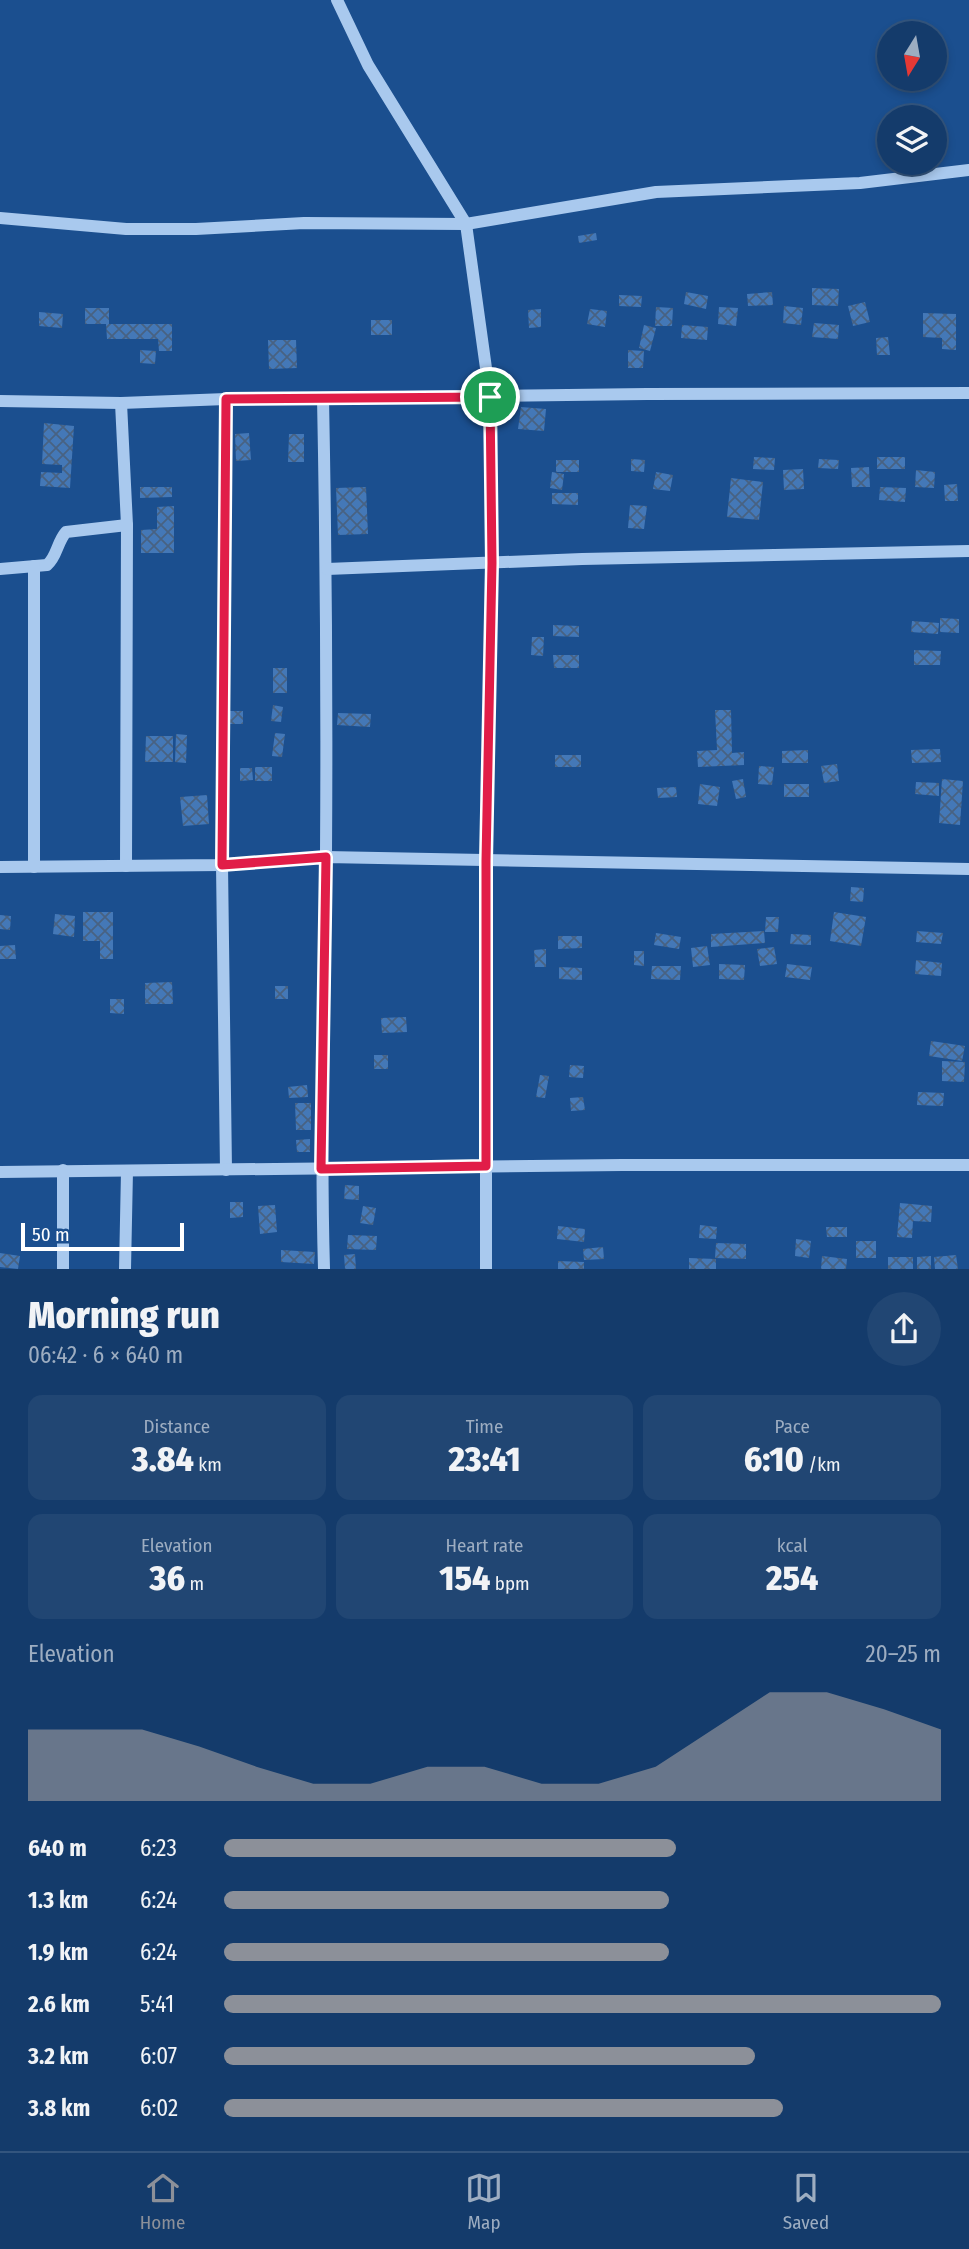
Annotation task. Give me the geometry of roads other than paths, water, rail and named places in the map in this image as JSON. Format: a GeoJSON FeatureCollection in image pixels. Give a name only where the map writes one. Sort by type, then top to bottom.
{"type":"FeatureCollection","features":[{"type":"Feature","properties":{"kind":"street"},"geometry":{"type":"LineString","coordinates":[[337,0],[368,65],[466,224],[490,397],[492,563],[486,861],[486,1269]]}},
{"type":"Feature","properties":{"kind":"street"},"geometry":{"type":"LineString","coordinates":[[0,218],[139,229],[304,223],[466,224],[656,192],[860,183],[969,170]]}},
{"type":"Feature","properties":{"kind":"street"},"geometry":{"type":"LineString","coordinates":[[0,401],[121,403],[226,399],[969,393]]}},
{"type":"Feature","properties":{"kind":"street"},"geometry":{"type":"LineString","coordinates":[[323,398],[327,569],[321,1169],[324,1269]]}},
{"type":"Feature","properties":{"kind":"street"},"geometry":{"type":"LineString","coordinates":[[226,399],[222,865],[226,1170]]}},
{"type":"Feature","properties":{"kind":"street"},"geometry":{"type":"LineString","coordinates":[[121,403],[127,525],[126,866]]}},
{"type":"Feature","properties":{"kind":"street"},"geometry":{"type":"LineString","coordinates":[[0,569],[47,565],[52,561],[57,546],[66,533],[127,525]]}},
{"type":"Feature","properties":{"kind":"street"},"geometry":{"type":"LineString","coordinates":[[327,569],[969,551]]}},
{"type":"Feature","properties":{"kind":"street"},"geometry":{"type":"LineString","coordinates":[[34,566],[34,867]]}},
{"type":"Feature","properties":{"kind":"street"},"geometry":{"type":"LineString","coordinates":[[0,867],[222,865],[326,857],[969,869]]}},
{"type":"Feature","properties":{"kind":"street"},"geometry":{"type":"LineString","coordinates":[[0,1172],[486,1166],[969,1165]]}},
{"type":"Feature","properties":{"kind":"street"},"geometry":{"type":"LineString","coordinates":[[63,1170],[63,1269]]}},
{"type":"Feature","properties":{"kind":"street"},"geometry":{"type":"LineString","coordinates":[[125,1269],[127,1171]]}}]}
